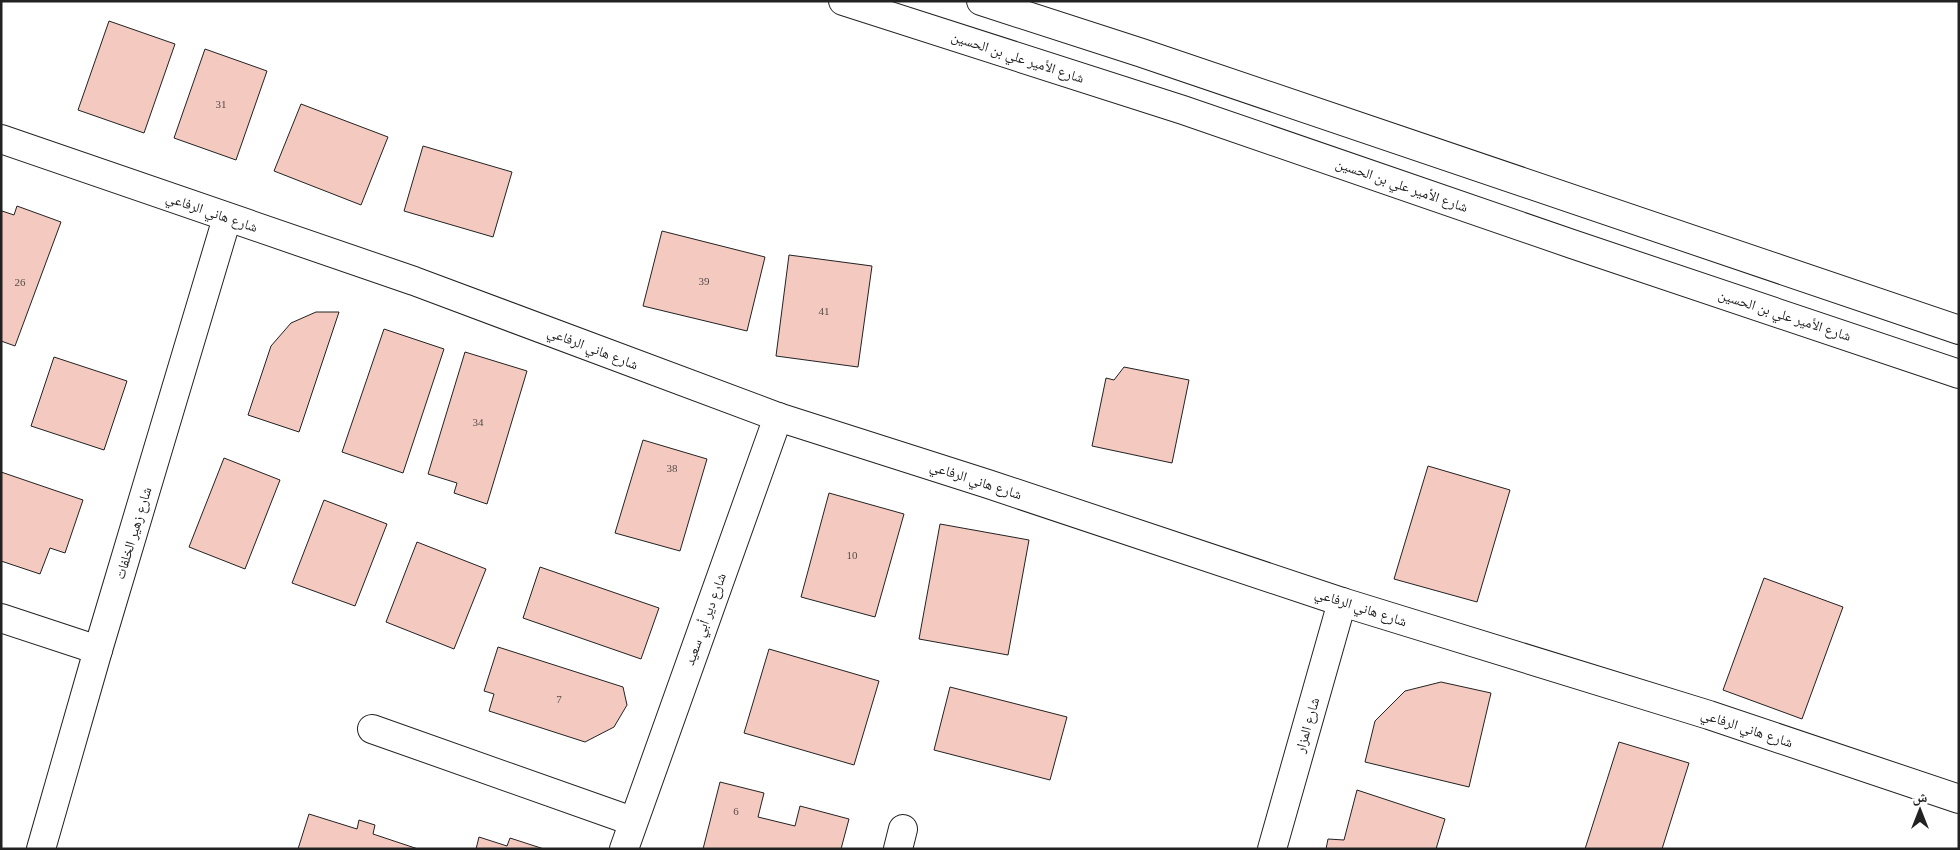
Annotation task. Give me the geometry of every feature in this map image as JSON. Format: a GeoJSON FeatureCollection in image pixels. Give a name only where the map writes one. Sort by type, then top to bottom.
{"type":"FeatureCollection","features":[{"type":"Feature","properties":{"kind":"street","name":"شارع الأمير علي بن الحسين"},"geometry":{"type":"LineString","coordinates":[[843,1],[1183,110],[1572,244],[1959,374]]}},
{"type":"Feature","properties":{"kind":"street"},"geometry":{"type":"LineString","coordinates":[[981,1],[1142,53],[1959,330]]}},
{"type":"Feature","properties":{"kind":"street","name":"شارع هاني الرفاعي"},"geometry":{"type":"LineString","coordinates":[[1,139],[414,281],[778,417],[988,484],[1342,602],[1709,715],[1959,799]]}},
{"type":"Feature","properties":{"kind":"street"},"geometry":{"type":"LineString","coordinates":[[1572,244],[1586,205]]}},
{"type":"Feature","properties":{"kind":"street","name":"شارع زهير الخلفات"},"geometry":{"type":"LineString","coordinates":[[41,849],[98,650],[227,218]]}},
{"type":"Feature","properties":{"kind":"street","name":"شارع دير أبي سعيد"},"geometry":{"type":"LineString","coordinates":[[624,849],[632,821],[778,417]]}},
{"type":"Feature","properties":{"kind":"street","name":"شارع المزار"},"geometry":{"type":"LineString","coordinates":[[1272,849],[1342,602]]}},
{"type":"Feature","properties":{"kind":"street"},"geometry":{"type":"LineString","coordinates":[[1,618],[98,650]]}},
{"type":"Feature","properties":{"kind":"street"},"geometry":{"type":"LineString","coordinates":[[372,729],[632,821]]}},
{"type":"Feature","properties":{"kind":"building"},"geometry":{"type":"Polygon","coordinates":[[[109,21],[175,44],[144,133],[78,110],[109,21]]]}},
{"type":"Feature","properties":{"kind":"building"},"geometry":{"type":"Polygon","coordinates":[[[205,49],[267,71],[236,160],[174,138],[205,49]]]}},
{"type":"Feature","properties":{"kind":"building"},"geometry":{"type":"Polygon","coordinates":[[[301,104],[388,137],[361,205],[274,171],[301,104]]]}},
{"type":"Feature","properties":{"kind":"building"},"geometry":{"type":"Polygon","coordinates":[[[423,146],[512,172],[493,237],[404,211],[423,146]]]}},
{"type":"Feature","properties":{"kind":"building"},"geometry":{"type":"Polygon","coordinates":[[[17,206],[61,222],[15,346],[1,341],[1,213],[2,211],[14,215],[17,206]]]}},
{"type":"Feature","properties":{"kind":"building"},"geometry":{"type":"Polygon","coordinates":[[[662,231],[765,257],[747,331],[643,306],[662,231]]]}},
{"type":"Feature","properties":{"kind":"building"},"geometry":{"type":"Polygon","coordinates":[[[789,255],[872,266],[858,367],[776,356],[789,255]]]}},
{"type":"Feature","properties":{"kind":"building"},"geometry":{"type":"Polygon","coordinates":[[[316,312],[339,312],[299,432],[248,415],[271,346],[291,323],[316,312]]]}},
{"type":"Feature","properties":{"kind":"building"},"geometry":{"type":"Polygon","coordinates":[[[384,329],[444,349],[403,473],[342,452],[384,329]]]}},
{"type":"Feature","properties":{"kind":"building"},"geometry":{"type":"Polygon","coordinates":[[[465,352],[527,371],[487,504],[454,493],[457,483],[428,474],[465,352]]]}},
{"type":"Feature","properties":{"kind":"building"},"geometry":{"type":"Polygon","coordinates":[[[54,357],[127,381],[104,450],[31,426],[54,357]]]}},
{"type":"Feature","properties":{"kind":"building"},"geometry":{"type":"Polygon","coordinates":[[[1124,367],[1189,380],[1172,463],[1092,446],[1106,378],[1114,380],[1124,367]]]}},
{"type":"Feature","properties":{"kind":"building"},"geometry":{"type":"Polygon","coordinates":[[[643,440],[707,459],[680,551],[615,533],[643,440]]]}},
{"type":"Feature","properties":{"kind":"building"},"geometry":{"type":"Polygon","coordinates":[[[224,458],[280,480],[245,569],[189,547],[224,458]]]}},
{"type":"Feature","properties":{"kind":"building"},"geometry":{"type":"Polygon","coordinates":[[[1428,466],[1510,490],[1477,602],[1394,579],[1428,466]]]}},
{"type":"Feature","properties":{"kind":"building"},"geometry":{"type":"Polygon","coordinates":[[[1,472],[83,500],[65,553],[50,548],[40,574],[1,561],[1,472]]]}},
{"type":"Feature","properties":{"kind":"building"},"geometry":{"type":"Polygon","coordinates":[[[829,493],[904,514],[875,617],[801,597],[829,493]]]}},
{"type":"Feature","properties":{"kind":"building"},"geometry":{"type":"Polygon","coordinates":[[[324,500],[387,524],[355,606],[292,583],[324,500]]]}},
{"type":"Feature","properties":{"kind":"building"},"geometry":{"type":"Polygon","coordinates":[[[940,524],[1029,540],[1008,655],[919,639],[940,524]]]}},
{"type":"Feature","properties":{"kind":"building"},"geometry":{"type":"Polygon","coordinates":[[[417,542],[486,569],[454,649],[386,622],[417,542]]]}},
{"type":"Feature","properties":{"kind":"building"},"geometry":{"type":"Polygon","coordinates":[[[540,567],[659,608],[641,659],[523,618],[540,567]]]}},
{"type":"Feature","properties":{"kind":"building"},"geometry":{"type":"Polygon","coordinates":[[[1764,578],[1843,607],[1802,719],[1723,690],[1764,578]]]}},
{"type":"Feature","properties":{"kind":"building"},"geometry":{"type":"Polygon","coordinates":[[[498,647],[623,687],[627,705],[614,727],[585,742],[489,711],[494,694],[484,691],[498,647]]]}},
{"type":"Feature","properties":{"kind":"building"},"geometry":{"type":"Polygon","coordinates":[[[769,649],[879,681],[854,765],[744,733],[769,649]]]}},
{"type":"Feature","properties":{"kind":"building"},"geometry":{"type":"Polygon","coordinates":[[[1441,682],[1491,693],[1469,787],[1365,762],[1375,721],[1405,691],[1441,682]]]}},
{"type":"Feature","properties":{"kind":"building"},"geometry":{"type":"Polygon","coordinates":[[[950,687],[1067,717],[1050,780],[934,750],[950,687]]]}},
{"type":"Feature","properties":{"kind":"building"},"geometry":{"type":"Polygon","coordinates":[[[1619,742],[1689,763],[1662,849],[1585,849],[1619,742]]]}},
{"type":"Feature","properties":{"kind":"building"},"geometry":{"type":"Polygon","coordinates":[[[720,782],[764,793],[758,817],[795,826],[800,806],[849,819],[841,849],[703,849],[720,782]]]}},
{"type":"Feature","properties":{"kind":"building"},"geometry":{"type":"Polygon","coordinates":[[[1357,790],[1445,819],[1436,849],[1326,849],[1328,839],[1344,840],[1357,790]]]}},
{"type":"Feature","properties":{"kind":"building"},"geometry":{"type":"Polygon","coordinates":[[[309,814],[357,829],[359,820],[375,825],[373,834],[418,849],[298,849],[309,814]]]}},
{"type":"Feature","properties":{"kind":"building"},"geometry":{"type":"Polygon","coordinates":[[[479,837],[507,846],[510,838],[544,849],[476,849],[479,837]]]}}]}
